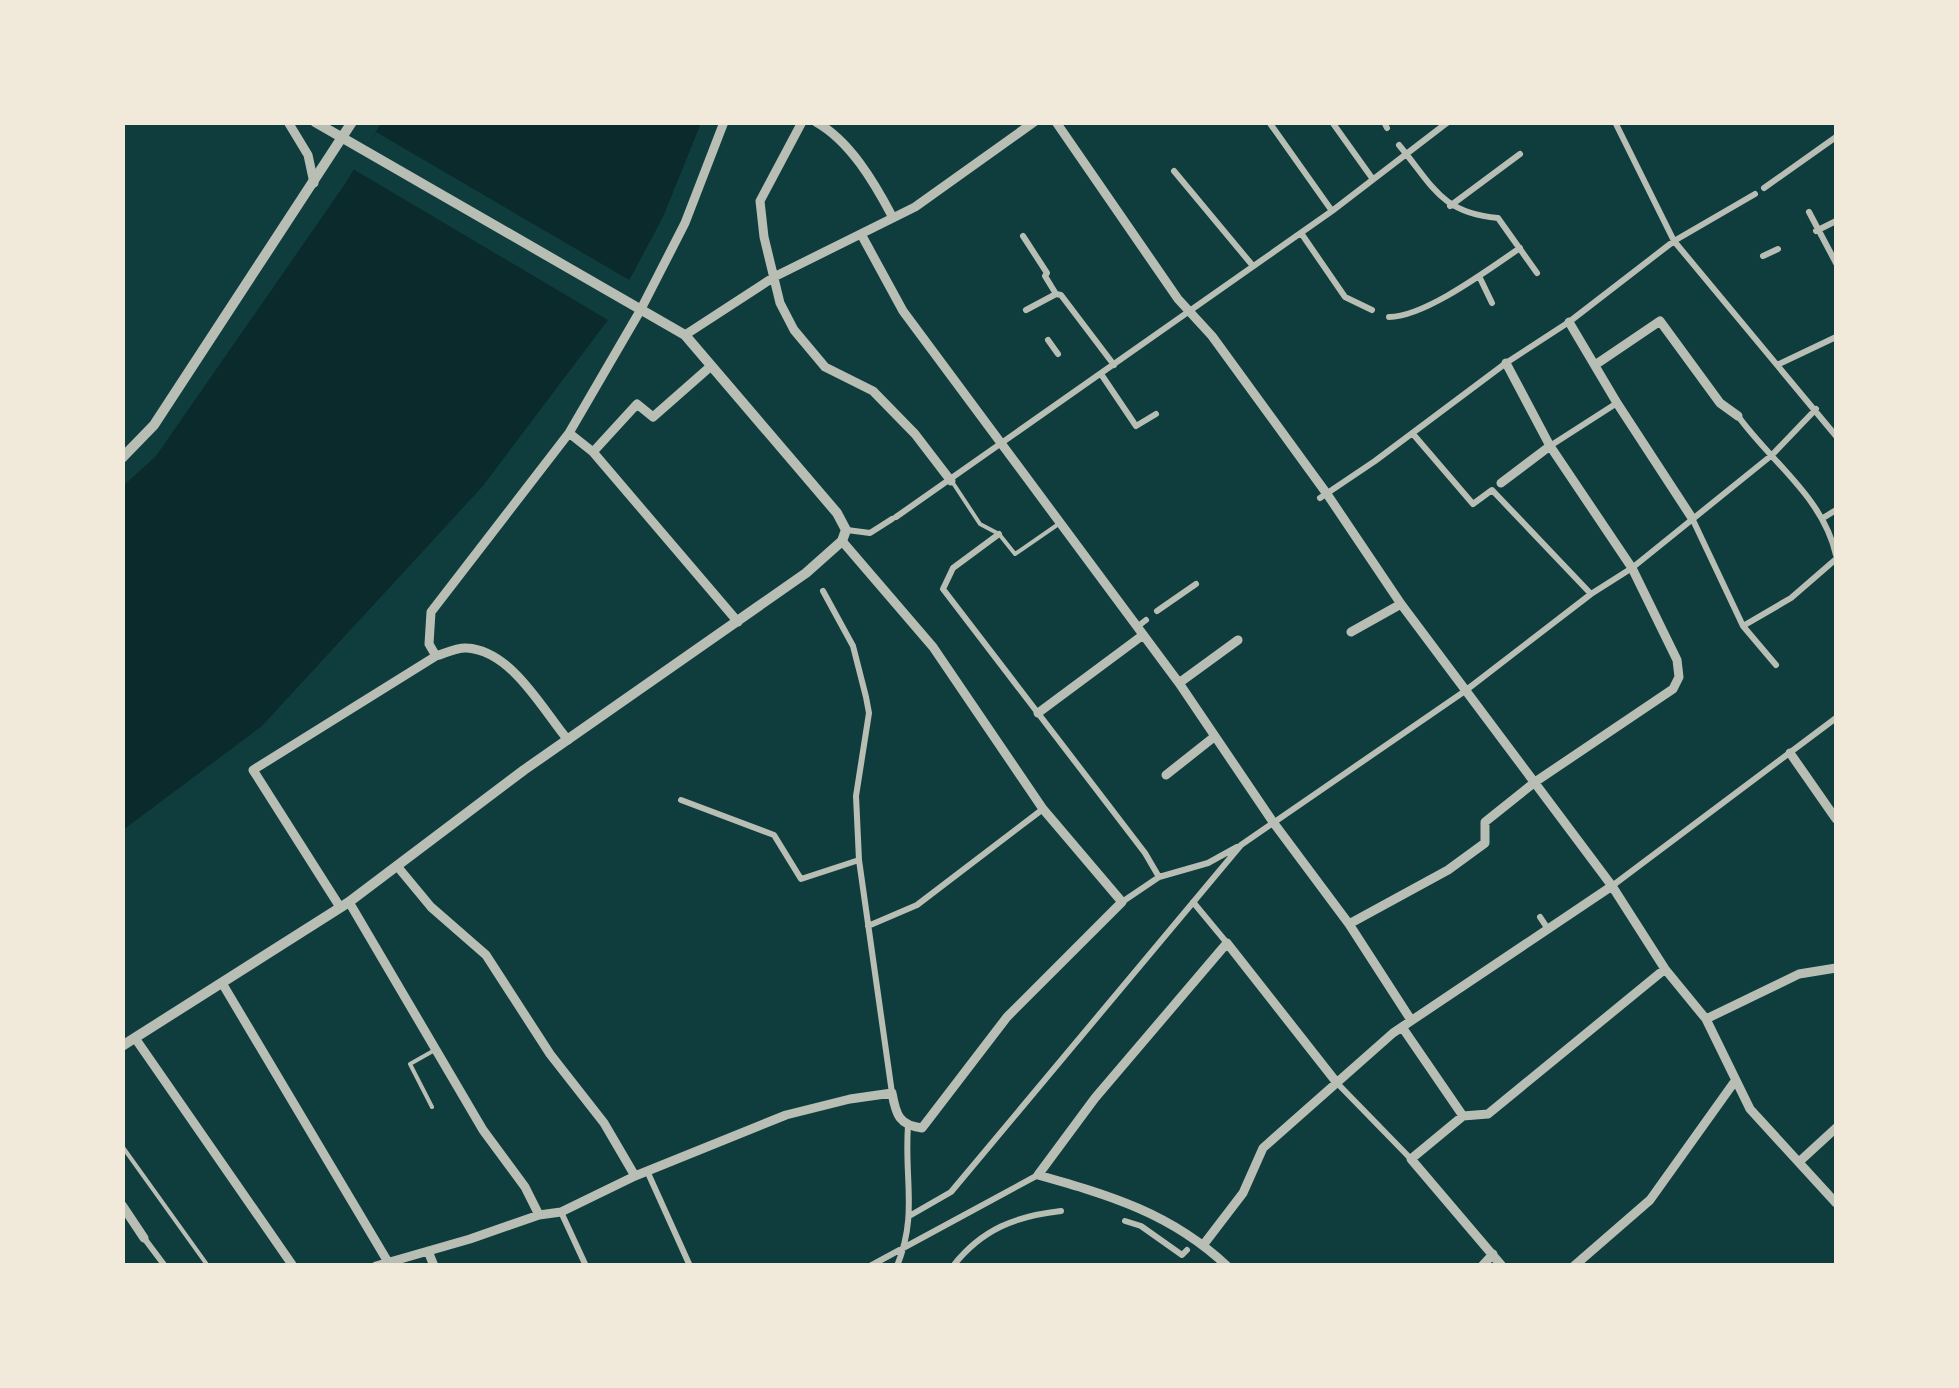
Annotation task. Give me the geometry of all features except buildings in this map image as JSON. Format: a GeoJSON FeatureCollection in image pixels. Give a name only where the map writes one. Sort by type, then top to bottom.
{"type":"FeatureCollection","features":[{"type":"Feature","properties":{"kind":"street"},"geometry":{"type":"LineString","coordinates":[[288,122],[308,154],[314,183]]}},
{"type":"Feature","properties":{"kind":"street"},"geometry":{"type":"LineString","coordinates":[[315,122],[685,335],[837,513],[844,535],[933,647],[1043,808],[1122,902]]}},
{"type":"Feature","properties":{"kind":"street"},"geometry":{"type":"LineString","coordinates":[[122,458],[154,424],[352,122]]}},
{"type":"Feature","properties":{"kind":"street"},"geometry":{"type":"LineString","coordinates":[[436,656],[429,644],[431,612],[569,433],[640,311],[684,223],[724,122]]}},
{"type":"Feature","properties":{"kind":"street"},"geometry":{"type":"LineString","coordinates":[[816,122],[832,131],[853,155],[892,216]]}},
{"type":"Feature","properties":{"kind":"street"},"geometry":{"type":"LineString","coordinates":[[685,335],[774,277],[915,207],[1034,122]]}},
{"type":"Feature","properties":{"kind":"street"},"geometry":{"type":"LineString","coordinates":[[1056,122],[1178,299],[1191,311],[1401,604],[1612,886],[1665,969],[1706,1019],[1750,1109],[1836,1203]]}},
{"type":"Feature","properties":{"kind":"street"},"geometry":{"type":"LineString","coordinates":[[1269,122],[1332,211]]}},
{"type":"Feature","properties":{"kind":"street"},"geometry":{"type":"LineString","coordinates":[[1332,122],[1372,178]]}},
{"type":"Feature","properties":{"kind":"street"},"geometry":{"type":"LineString","coordinates":[[122,1046],[344,904],[568,740],[806,574],[844,535],[870,533],[951,480],[1332,211],[1401,149],[1448,122]]}},
{"type":"Feature","properties":{"kind":"street"},"geometry":{"type":"LineString","coordinates":[[1615,122],[1674,241],[1836,436]]}},
{"type":"Feature","properties":{"kind":"street"},"geometry":{"type":"LineString","coordinates":[[800,123],[760,202],[780,303],[794,330],[824,367],[873,391],[915,434],[951,480]]}},
{"type":"Feature","properties":{"kind":"street"},"geometry":{"type":"LineString","coordinates":[[1764,188],[1825,150],[1836,137]]}},
{"type":"Feature","properties":{"kind":"street"},"geometry":{"type":"LineString","coordinates":[[1401,149],[1450,206],[1482,218],[1498,218],[1538,273]]}},
{"type":"Feature","properties":{"kind":"street"},"geometry":{"type":"LineString","coordinates":[[1450,206],[1520,154]]}},
{"type":"Feature","properties":{"kind":"street"},"geometry":{"type":"LineString","coordinates":[[1174,171],[1253,266]]}},
{"type":"Feature","properties":{"kind":"street"},"geometry":{"type":"LineString","coordinates":[[1324,496],[1506,363],[1570,322],[1674,241],[1755,194]]}},
{"type":"Feature","properties":{"kind":"street"},"geometry":{"type":"LineString","coordinates":[[1809,212],[1836,263]]}},
{"type":"Feature","properties":{"kind":"street"},"geometry":{"type":"LineString","coordinates":[[1817,230],[1836,221]]}},
{"type":"Feature","properties":{"kind":"street"},"geometry":{"type":"LineString","coordinates":[[1301,233],[1345,297],[1372,310]]}},
{"type":"Feature","properties":{"kind":"street"},"geometry":{"type":"LineString","coordinates":[[861,234],[903,311],[1142,627],[1273,822],[1349,924],[1463,1116]]}},
{"type":"Feature","properties":{"kind":"street"},"geometry":{"type":"LineString","coordinates":[[1023,236],[1056,294],[1061,295],[1114,365]]}},
{"type":"Feature","properties":{"kind":"street"},"geometry":{"type":"LineString","coordinates":[[1388,316],[1404,316],[1477,277],[1519,246]]}},
{"type":"Feature","properties":{"kind":"street"},"geometry":{"type":"LineString","coordinates":[[1762,256],[1778,249]]}},
{"type":"Feature","properties":{"kind":"street"},"geometry":{"type":"LineString","coordinates":[[1477,277],[1492,303]]}},
{"type":"Feature","properties":{"kind":"street"},"geometry":{"type":"LineString","coordinates":[[1029,311],[1056,294]]}},
{"type":"Feature","properties":{"kind":"street"},"geometry":{"type":"LineString","coordinates":[[1595,365],[1660,321],[1720,403],[1738,416],[1823,518],[1836,557],[1791,598],[1743,626]]}},
{"type":"Feature","properties":{"kind":"street"},"geometry":{"type":"LineString","coordinates":[[1570,322],[1616,403],[1692,518],[1743,626],[1776,665]]}},
{"type":"Feature","properties":{"kind":"street"},"geometry":{"type":"LineString","coordinates":[[1779,364],[1836,336]]}},
{"type":"Feature","properties":{"kind":"street"},"geometry":{"type":"LineString","coordinates":[[1048,340],[1058,354]]}},
{"type":"Feature","properties":{"kind":"street"},"geometry":{"type":"LineString","coordinates":[[1349,924],[1448,870],[1486,844],[1485,822],[1535,782],[1673,688],[1679,677],[1678,660],[1632,568],[1550,446],[1506,363]]}},
{"type":"Feature","properties":{"kind":"street"},"geometry":{"type":"LineString","coordinates":[[592,452],[637,404],[652,418],[711,366]]}},
{"type":"Feature","properties":{"kind":"street"},"geometry":{"type":"LineString","coordinates":[[1100,374],[1136,426],[1156,414]]}},
{"type":"Feature","properties":{"kind":"street"},"geometry":{"type":"LineString","coordinates":[[1413,434],[1473,504],[1616,403]]}},
{"type":"Feature","properties":{"kind":"street"},"geometry":{"type":"LineString","coordinates":[[823,590],[853,646],[866,696],[868,713],[856,796],[859,860],[896,1116],[908,1126],[922,1128],[1007,1017],[1122,902],[1159,877],[1208,863],[1241,845],[1465,691],[1591,594],[1632,568],[1772,455],[1816,410]]}},
{"type":"Feature","properties":{"kind":"street"},"geometry":{"type":"LineString","coordinates":[[569,433],[592,452],[738,622]]}},
{"type":"Feature","properties":{"kind":"street"},"geometry":{"type":"LineString","coordinates":[[1497,487],[1591,594]]}},
{"type":"Feature","properties":{"kind":"street"},"geometry":{"type":"LineString","coordinates":[[1823,518],[1836,510]]}},
{"type":"Feature","properties":{"kind":"street"},"geometry":{"type":"LineString","coordinates":[[999,534],[953,568],[943,590],[1159,877]]}},
{"type":"Feature","properties":{"kind":"street"},"geometry":{"type":"LineString","coordinates":[[1157,611],[1196,584]]}},
{"type":"Feature","properties":{"kind":"street"},"geometry":{"type":"LineString","coordinates":[[1350,632],[1401,604]]}},
{"type":"Feature","properties":{"kind":"street"},"geometry":{"type":"LineString","coordinates":[[1038,713],[1142,627]]}},
{"type":"Feature","properties":{"kind":"street"},"geometry":{"type":"LineString","coordinates":[[1179,683],[1238,640]]}},
{"type":"Feature","properties":{"kind":"street"},"geometry":{"type":"LineString","coordinates":[[538,1214],[526,1188],[483,1130],[437,1048],[253,770],[436,656],[464,647],[491,654],[510,670],[568,740]]}},
{"type":"Feature","properties":{"kind":"street"},"geometry":{"type":"LineString","coordinates":[[1204,1244],[1244,1193],[1263,1148],[1406,1023],[1612,886],[1836,718]]}},
{"type":"Feature","properties":{"kind":"street"},"geometry":{"type":"LineString","coordinates":[[1166,775],[1214,737]]}},
{"type":"Feature","properties":{"kind":"street"},"geometry":{"type":"LineString","coordinates":[[1790,753],[1836,819]]}},
{"type":"Feature","properties":{"kind":"street"},"geometry":{"type":"LineString","coordinates":[[680,800],[774,835],[801,879],[859,860]]}},
{"type":"Feature","properties":{"kind":"street"},"geometry":{"type":"LineString","coordinates":[[868,926],[917,906],[1043,808]]}},
{"type":"Feature","properties":{"kind":"street"},"geometry":{"type":"LineString","coordinates":[[911,1214],[951,1192],[1241,845]]}},
{"type":"Feature","properties":{"kind":"street"},"geometry":{"type":"LineString","coordinates":[[397,866],[431,907],[486,955],[550,1054],[604,1124],[635,1176]]}},
{"type":"Feature","properties":{"kind":"street"},"geometry":{"type":"LineString","coordinates":[[1193,902],[1337,1083],[1412,1160],[1502,1266]]}},
{"type":"Feature","properties":{"kind":"street"},"geometry":{"type":"LineString","coordinates":[[1540,916],[1548,929]]}},
{"type":"Feature","properties":{"kind":"street"},"geometry":{"type":"LineString","coordinates":[[870,1266],[1038,1175],[1095,1098],[1227,944]]}},
{"type":"Feature","properties":{"kind":"street"},"geometry":{"type":"LineString","coordinates":[[1706,1019],[1799,974],[1836,968]]}},
{"type":"Feature","properties":{"kind":"street"},"geometry":{"type":"LineString","coordinates":[[1412,1160],[1463,1116],[1488,1114],[1665,969]]}},
{"type":"Feature","properties":{"kind":"street"},"geometry":{"type":"LineString","coordinates":[[222,983],[388,1262]]}},
{"type":"Feature","properties":{"kind":"street"},"geometry":{"type":"LineString","coordinates":[[135,1038],[292,1266]]}},
{"type":"Feature","properties":{"kind":"street"},"geometry":{"type":"LineString","coordinates":[[1574,1266],[1650,1200],[1735,1081]]}},
{"type":"Feature","properties":{"kind":"street"},"geometry":{"type":"LineString","coordinates":[[376,1266],[538,1214],[561,1212],[635,1176],[786,1115],[892,1093]]}},
{"type":"Feature","properties":{"kind":"street"},"geometry":{"type":"LineString","coordinates":[[896,1266],[911,1214],[905,1161],[908,1126]]}},
{"type":"Feature","properties":{"kind":"street"},"geometry":{"type":"LineString","coordinates":[[1800,1160],[1836,1128]]}},
{"type":"Feature","properties":{"kind":"street"},"geometry":{"type":"LineString","coordinates":[[648,1173],[690,1266]]}},
{"type":"Feature","properties":{"kind":"street"},"geometry":{"type":"LineString","coordinates":[[1038,1175],[1126,1200],[1204,1244],[1227,1266]]}},
{"type":"Feature","properties":{"kind":"street"},"geometry":{"type":"LineString","coordinates":[[122,1204],[166,1266]]}},
{"type":"Feature","properties":{"kind":"street"},"geometry":{"type":"LineString","coordinates":[[953,1266],[980,1237],[997,1227],[1037,1214],[1062,1211]]}},
{"type":"Feature","properties":{"kind":"street"},"geometry":{"type":"LineString","coordinates":[[561,1212],[586,1266]]}},
{"type":"Feature","properties":{"kind":"street"},"geometry":{"type":"LineString","coordinates":[[1125,1221],[1141,1226],[1182,1255],[1186,1250]]}},
{"type":"Feature","properties":{"kind":"street"},"geometry":{"type":"LineString","coordinates":[[428,1251],[434,1266]]}},
{"type":"Feature","properties":{"kind":"street"},"geometry":{"type":"LineString","coordinates":[[1482,1266],[1493,1254]]}},
{"type":"Feature","properties":{"kind":"lane"},"geometry":{"type":"LineString","coordinates":[[951,480],[980,524],[999,534],[1015,554],[1060,523]]}},
{"type":"Feature","properties":{"kind":"lane"},"geometry":{"type":"LineString","coordinates":[[432,1107],[410,1064],[437,1048]]}},
{"type":"Feature","properties":{"kind":"lane"},"geometry":{"type":"LineString","coordinates":[[122,1146],[208,1266]]}},
{"type":"Feature","properties":{"kind":"water"},"geometry":{"type":"Polygon","coordinates":[[[381,123],[701,123],[663,217],[608,320],[482,487],[262,726],[123,830],[123,486],[156,456],[345,184],[381,123]]]}},
{"type":"Feature","properties":{"kind":"pier"},"geometry":{"type":"Polygon","coordinates":[[[376,132],[631,281],[608,320],[353,169],[376,132]]]}}]}
